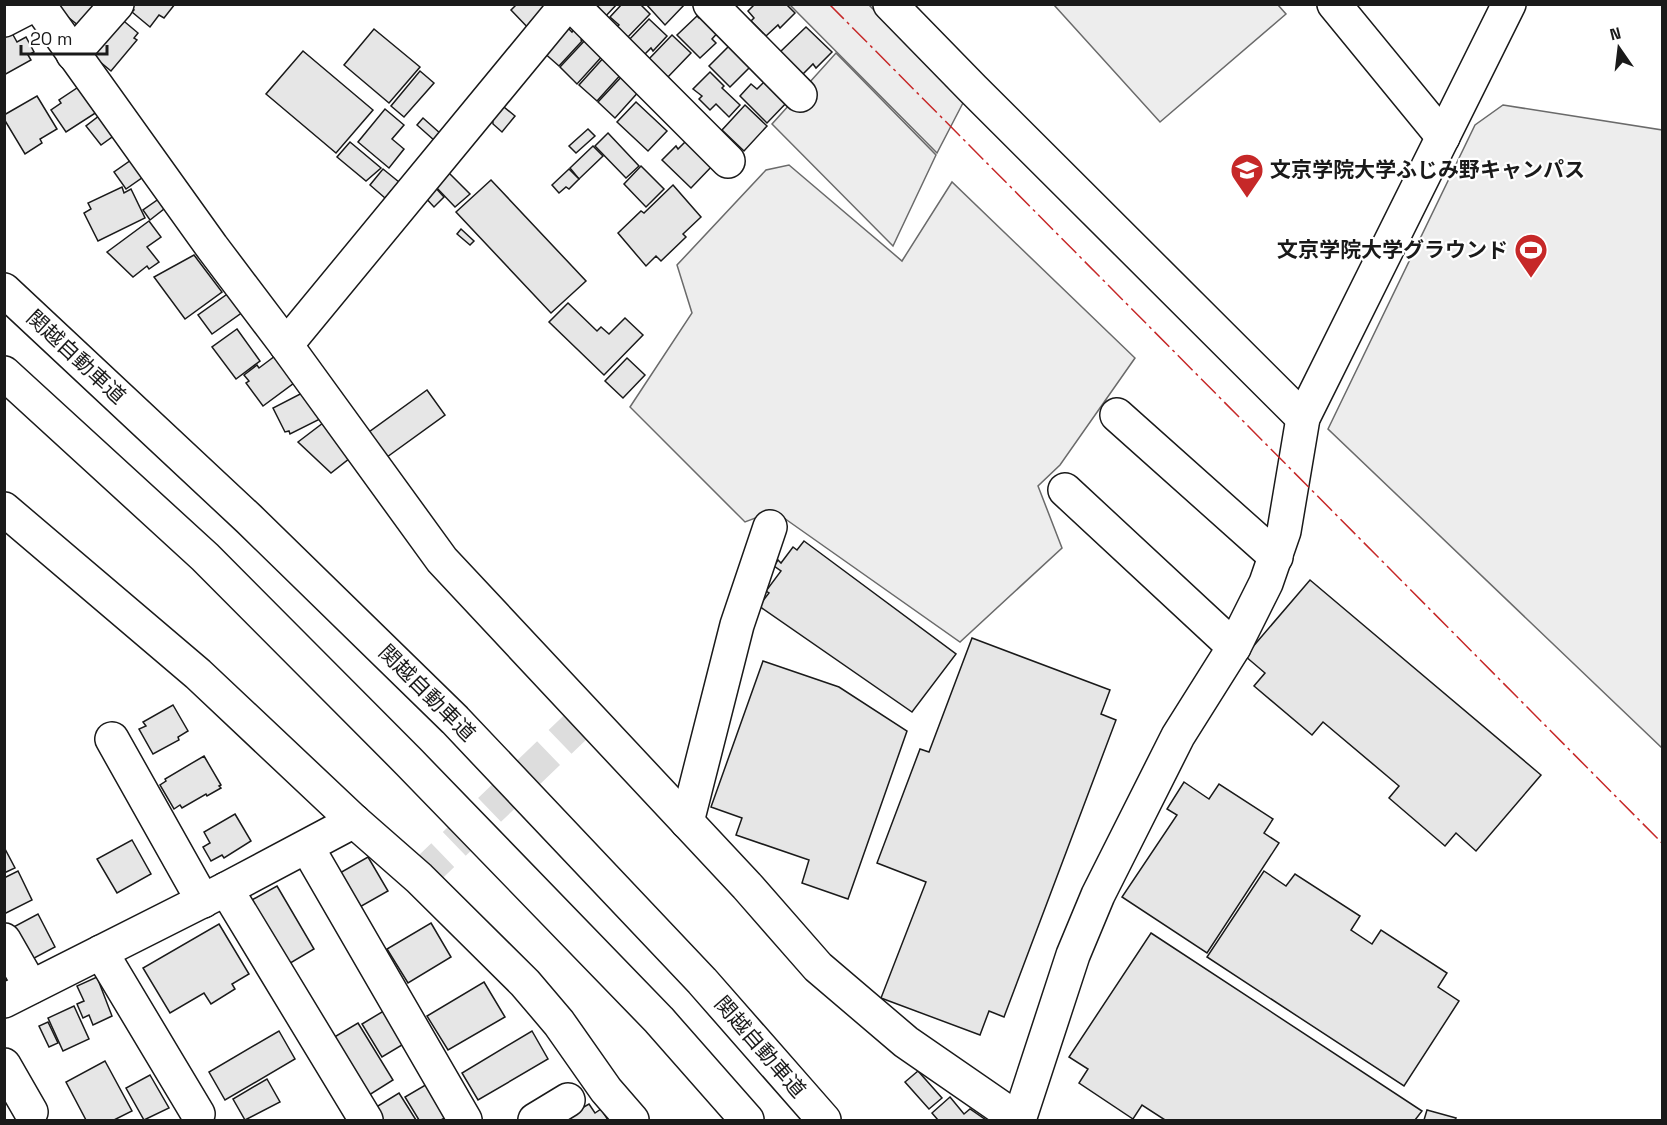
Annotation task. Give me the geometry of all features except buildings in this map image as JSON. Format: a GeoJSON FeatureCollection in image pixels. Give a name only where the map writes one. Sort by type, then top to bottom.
{"type":"FeatureCollection","features":[{"type":"Feature","properties":{"kind":"main road"},"geometry":{"type":"LineString","coordinates":[[4,20],[37,4],[442,560],[747,886],[818,967],[906,1042],[1019,1120],[1073,955],[1098,895],[1178,736],[1234,647],[1258,600],[1276,557],[1284,531],[1304,418],[1509,4]]}},
{"type":"Feature","properties":{"kind":"main road"},"geometry":{"type":"LineString","coordinates":[[74,54],[117,4]]}},
{"type":"Feature","properties":{"kind":"main road"},"geometry":{"type":"LineString","coordinates":[[286,345],[569,4],[728,161]]}},
{"type":"Feature","properties":{"kind":"main road"},"geometry":{"type":"LineString","coordinates":[[710,4],[800,94]]}},
{"type":"Feature","properties":{"kind":"main road"},"geometry":{"type":"LineString","coordinates":[[890,4],[981,98],[1304,418]]}},
{"type":"Feature","properties":{"kind":"main road"},"geometry":{"type":"LineString","coordinates":[[1334,4],[1443,137]]}},
{"type":"Feature","properties":{"kind":"main road","name":"関越自動車道"},"geometry":{"type":"LineString","coordinates":[[4,290],[249,519],[455,720],[702,981],[824,1120]]}},
{"type":"Feature","properties":{"kind":"main road"},"geometry":{"type":"LineString","coordinates":[[4,373],[205,557],[409,762],[659,1020],[747,1120]]}},
{"type":"Feature","properties":{"kind":"main road"},"geometry":{"type":"LineString","coordinates":[[1117,415],[1276,557]]}},
{"type":"Feature","properties":{"kind":"main road"},"geometry":{"type":"LineString","coordinates":[[1065,490],[1234,647]]}},
{"type":"Feature","properties":{"kind":"main road"},"geometry":{"type":"LineString","coordinates":[[4,509],[198,674],[354,822],[419,878],[525,983],[559,1023],[606,1090],[632,1120]]}},
{"type":"Feature","properties":{"kind":"main road"},"geometry":{"type":"LineString","coordinates":[[687,822],[737,625],[770,527]]}},
{"type":"Feature","properties":{"kind":"main road"},"geometry":{"type":"LineString","coordinates":[[112,740],[366,1120]]}},
{"type":"Feature","properties":{"kind":"main road"},"geometry":{"type":"LineString","coordinates":[[4,940],[18,994],[354,822]]}},
{"type":"Feature","properties":{"kind":"main road"},"geometry":{"type":"LineString","coordinates":[[307,847],[465,1120]]}},
{"type":"Feature","properties":{"kind":"main road"},"geometry":{"type":"LineString","coordinates":[[101,952],[198,1114]]}},
{"type":"Feature","properties":{"kind":"main road"},"geometry":{"type":"LineString","coordinates":[[4,1065],[31,1112]]}},
{"type":"Feature","properties":{"kind":"main road"},"geometry":{"type":"LineString","coordinates":[[536,1120],[568,1100]]}},
{"type":"Feature","properties":{"kind":"shaded area"},"geometry":{"type":"Polygon","coordinates":[[[790,5],[869,5],[964,101],[937,153],[790,5]]]}},
{"type":"Feature","properties":{"kind":"shaded area"},"geometry":{"type":"Polygon","coordinates":[[[1054,5],[1278,5],[1286,14],[1160,122],[1054,5]]]}},
{"type":"Feature","properties":{"kind":"shaded area"},"geometry":{"type":"Polygon","coordinates":[[[836,53],[936,155],[893,246],[772,124],[836,53]]]}},
{"type":"Feature","properties":{"kind":"shaded area","name":"文京学院大学グラウンド"},"geometry":{"type":"Polygon","coordinates":[[[1503,105],[1662,130],[1662,748],[1328,429],[1475,125],[1503,105]]]}},
{"type":"Feature","properties":{"kind":"shaded area"},"geometry":{"type":"Polygon","coordinates":[[[789,165],[902,261],[952,182],[1135,358],[1060,465],[1038,486],[1062,548],[960,642],[774,511],[745,522],[630,407],[692,313],[677,265],[766,170],[789,165]]]}},
{"type":"Feature","properties":{"kind":"tunnel"},"geometry":{"type":"LineString","coordinates":[[419,878],[588,715]]}},
{"type":"Feature","properties":{"kind":"power"},"geometry":{"type":"LineString","coordinates":[[829,4],[1662,843]]}},
{"type":"Feature","properties":{"kind":"place","name":"文京学院大学ふじみ野キャンパス"},"geometry":{"type":"Point","coordinates":[1247,199]}},
{"type":"Feature","properties":{"kind":"place","name":"文京学院大学グラウンド"},"geometry":{"type":"Point","coordinates":[1531,279]}}]}
